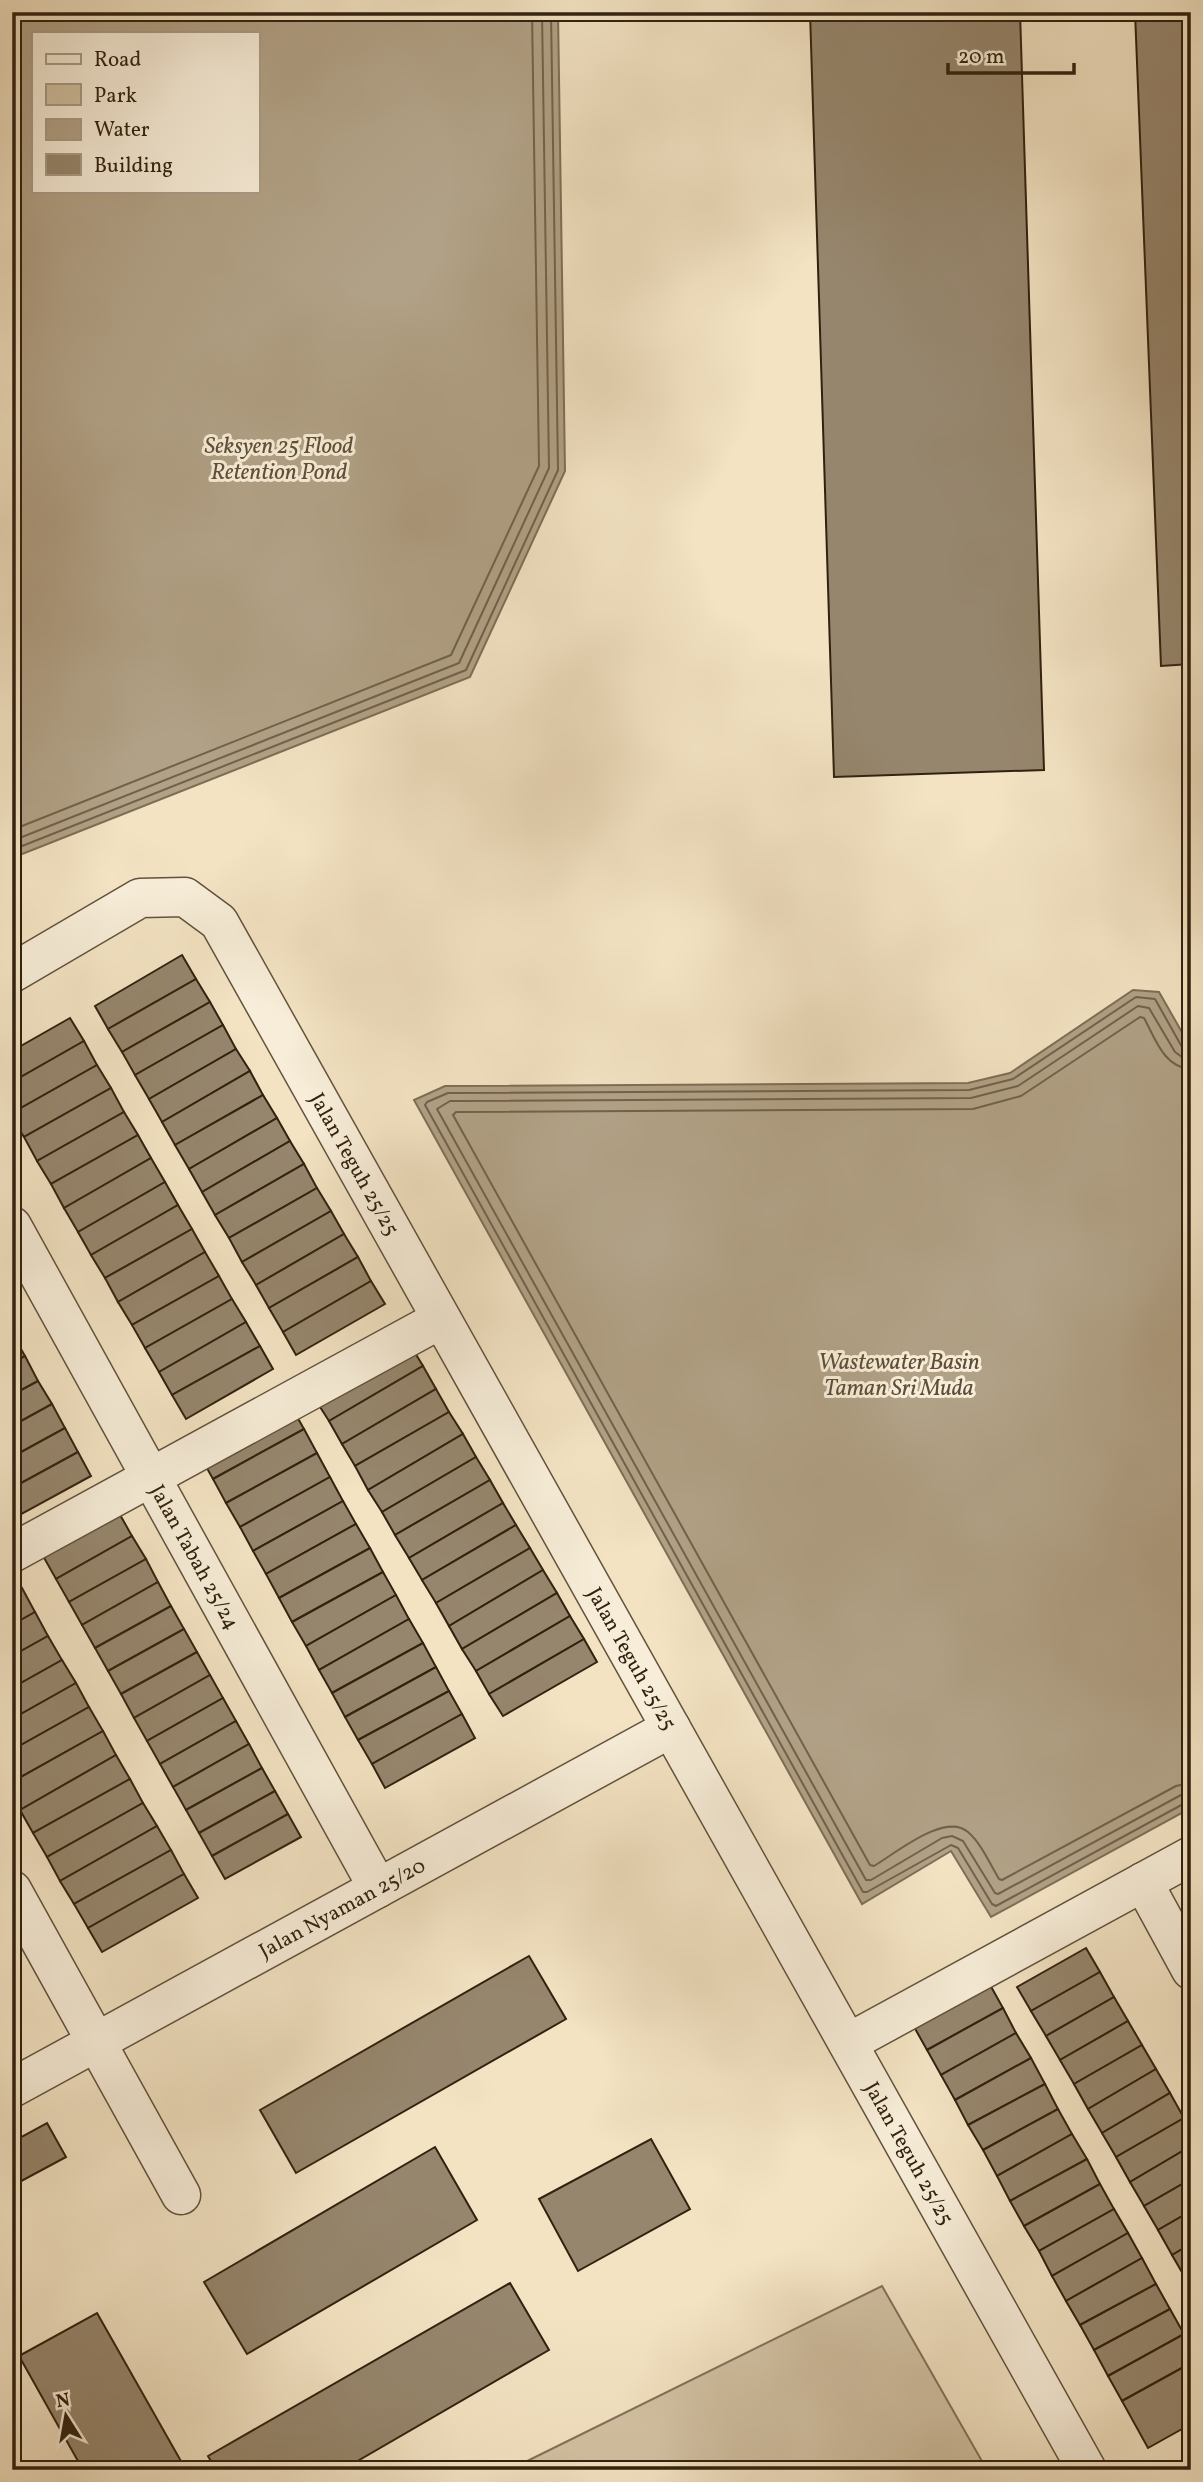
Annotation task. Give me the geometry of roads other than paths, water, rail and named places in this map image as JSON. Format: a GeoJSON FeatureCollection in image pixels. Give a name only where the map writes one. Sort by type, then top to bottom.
{"type":"FeatureCollection","features":[{"type":"Feature","properties":{"kind":"street","name":"Jalan Teguh 25/25"},"geometry":{"type":"LineString","coordinates":[[12,973],[140,898],[185,897],[219,922],[1087,2470]]}},
{"type":"Feature","properties":{"kind":"street","name":"Jalan Tabah 25/24"},"geometry":{"type":"LineString","coordinates":[[12,1226],[378,1888]]}},
{"type":"Feature","properties":{"kind":"street"},"geometry":{"type":"LineString","coordinates":[[12,1553],[441,1319]]}},
{"type":"Feature","properties":{"kind":"street","name":"Jalan Nyaman 25/20"},"geometry":{"type":"LineString","coordinates":[[12,2088],[671,1728]]}},
{"type":"Feature","properties":{"kind":"street"},"geometry":{"type":"LineString","coordinates":[[848,2043],[1191,1856]]}},
{"type":"Feature","properties":{"kind":"street"},"geometry":{"type":"LineString","coordinates":[[1143,1882],[1191,1970]]}},
{"type":"Feature","properties":{"kind":"street"},"geometry":{"type":"LineString","coordinates":[[12,1890],[181,2195]]}},
{"type":"Feature","properties":{"kind":"water","name":"Seksyen 25 Flood Retention Pond"},"geometry":{"type":"Polygon","coordinates":[[[12,12],[558,12],[565,471],[470,677],[12,858],[12,12]]]}},
{"type":"Feature","properties":{"kind":"water","name":"Wastewater Basin Taman Sri Muda"},"geometry":{"type":"Polygon","coordinates":[[[1133,990],[1159,992],[1191,1048],[1191,1808],[991,1917],[951,1851],[862,1904],[414,1100],[445,1086],[968,1083],[1010,1073],[1133,990]]]}}]}
